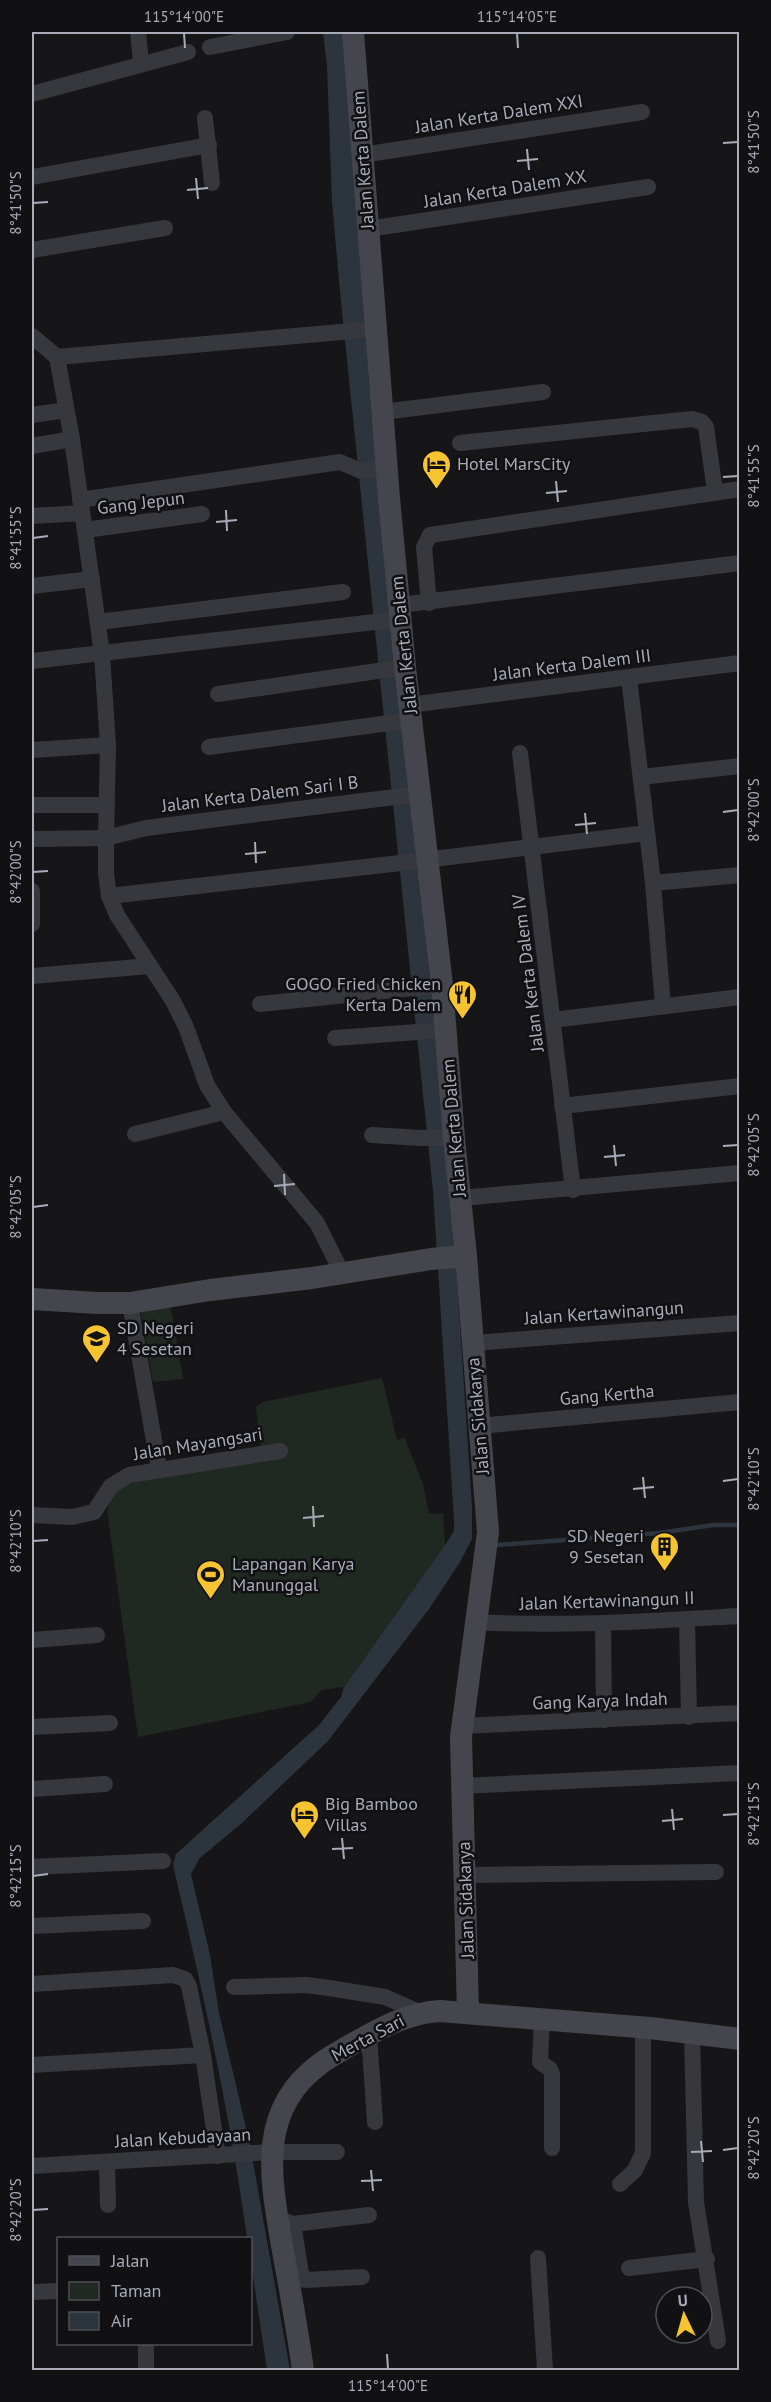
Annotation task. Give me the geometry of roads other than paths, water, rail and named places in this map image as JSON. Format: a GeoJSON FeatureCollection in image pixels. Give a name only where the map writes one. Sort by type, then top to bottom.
{"type":"FeatureCollection","features":[{"type":"Feature","properties":{"kind":"street"},"geometry":{"type":"LineString","coordinates":[[138,32],[141,63]]}},
{"type":"Feature","properties":{"kind":"street"},"geometry":{"type":"LineString","coordinates":[[210,47],[287,32]]}},
{"type":"Feature","properties":{"kind":"street","name":"Jalan Kerta Dalem"},"geometry":{"type":"LineString","coordinates":[[353,32],[368,229],[372,330],[383,412],[384,470],[403,668],[443,1030],[452,1138],[461,1198],[462,1257]]}},
{"type":"Feature","properties":{"kind":"street"},"geometry":{"type":"LineString","coordinates":[[32,94],[188,52]]}},
{"type":"Feature","properties":{"kind":"street","name":"Jalan Kerta Dalem XXI"},"geometry":{"type":"LineString","coordinates":[[362,155],[642,112]]}},
{"type":"Feature","properties":{"kind":"street"},"geometry":{"type":"LineString","coordinates":[[205,118],[212,183]]}},
{"type":"Feature","properties":{"kind":"street"},"geometry":{"type":"LineString","coordinates":[[32,177],[208,145]]}},
{"type":"Feature","properties":{"kind":"street","name":"Jalan Kerta Dalem XX"},"geometry":{"type":"LineString","coordinates":[[368,229],[648,187]]}},
{"type":"Feature","properties":{"kind":"street"},"geometry":{"type":"LineString","coordinates":[[32,250],[165,228]]}},
{"type":"Feature","properties":{"kind":"street"},"geometry":{"type":"LineString","coordinates":[[57,357],[372,330]]}},
{"type":"Feature","properties":{"kind":"street"},"geometry":{"type":"LineString","coordinates":[[32,336],[57,357],[72,439],[98,622],[108,745],[105,838],[109,896],[117,915],[161,980],[186,1027],[207,1085],[224,1112],[317,1223],[342,1273]]}},
{"type":"Feature","properties":{"kind":"street"},"geometry":{"type":"LineString","coordinates":[[383,412],[543,392]]}},
{"type":"Feature","properties":{"kind":"street"},"geometry":{"type":"LineString","coordinates":[[32,415],[66,410]]}},
{"type":"Feature","properties":{"kind":"street"},"geometry":{"type":"LineString","coordinates":[[460,443],[697,420],[706,427],[715,491]]}},
{"type":"Feature","properties":{"kind":"street"},"geometry":{"type":"LineString","coordinates":[[32,446],[72,439]]}},
{"type":"Feature","properties":{"kind":"street"},"geometry":{"type":"LineString","coordinates":[[32,516],[83,514],[340,462],[360,471],[384,470]]}},
{"type":"Feature","properties":{"kind":"street"},"geometry":{"type":"LineString","coordinates":[[429,603],[424,547],[430,535],[740,489]]}},
{"type":"Feature","properties":{"kind":"street","name":"Gang Jepun"},"geometry":{"type":"LineString","coordinates":[[83,514],[202,514]]}},
{"type":"Feature","properties":{"kind":"street"},"geometry":{"type":"LineString","coordinates":[[32,661],[368,621],[399,614],[429,603],[740,563]]}},
{"type":"Feature","properties":{"kind":"street"},"geometry":{"type":"LineString","coordinates":[[32,586],[92,579]]}},
{"type":"Feature","properties":{"kind":"street"},"geometry":{"type":"LineString","coordinates":[[98,622],[343,592]]}},
{"type":"Feature","properties":{"kind":"street","name":"Jalan Kerta Dalem III"},"geometry":{"type":"LineString","coordinates":[[208,747],[375,727],[409,715],[629,678],[740,663]]}},
{"type":"Feature","properties":{"kind":"street"},"geometry":{"type":"LineString","coordinates":[[218,694],[403,668]]}},
{"type":"Feature","properties":{"kind":"street"},"geometry":{"type":"LineString","coordinates":[[629,678],[653,883],[663,1006]]}},
{"type":"Feature","properties":{"kind":"street"},"geometry":{"type":"LineString","coordinates":[[32,750],[108,745]]}},
{"type":"Feature","properties":{"kind":"street","name":"Jalan Kerta Dalem IV"},"geometry":{"type":"LineString","coordinates":[[520,753],[528,848],[554,1020],[573,1190]]}},
{"type":"Feature","properties":{"kind":"street"},"geometry":{"type":"LineString","coordinates":[[640,777],[740,766]]}},
{"type":"Feature","properties":{"kind":"street","name":"Jalan Kerta Dalem Sari I B"},"geometry":{"type":"LineString","coordinates":[[32,839],[105,838],[146,828],[417,794]]}},
{"type":"Feature","properties":{"kind":"street"},"geometry":{"type":"LineString","coordinates":[[32,805],[107,805]]}},
{"type":"Feature","properties":{"kind":"street"},"geometry":{"type":"LineString","coordinates":[[109,896],[647,833]]}},
{"type":"Feature","properties":{"kind":"street"},"geometry":{"type":"LineString","coordinates":[[653,883],[740,876]]}},
{"type":"Feature","properties":{"kind":"street"},"geometry":{"type":"LineString","coordinates":[[32,891],[32,924]]}},
{"type":"Feature","properties":{"kind":"street"},"geometry":{"type":"LineString","coordinates":[[32,976],[150,966]]}},
{"type":"Feature","properties":{"kind":"street"},"geometry":{"type":"LineString","coordinates":[[260,1005],[437,985]]}},
{"type":"Feature","properties":{"kind":"street"},"geometry":{"type":"LineString","coordinates":[[554,1020],[740,997]]}},
{"type":"Feature","properties":{"kind":"street"},"geometry":{"type":"LineString","coordinates":[[335,1038],[443,1030]]}},
{"type":"Feature","properties":{"kind":"street"},"geometry":{"type":"LineString","coordinates":[[562,1106],[740,1086]]}},
{"type":"Feature","properties":{"kind":"street"},"geometry":{"type":"LineString","coordinates":[[135,1134],[224,1112]]}},
{"type":"Feature","properties":{"kind":"street"},"geometry":{"type":"LineString","coordinates":[[372,1135],[452,1138]]}},
{"type":"Feature","properties":{"kind":"street"},"geometry":{"type":"LineString","coordinates":[[461,1198],[573,1190],[740,1173]]}},
{"type":"Feature","properties":{"kind":"street"},"geometry":{"type":"LineString","coordinates":[[32,1299],[97,1304],[130,1303],[431,1259],[462,1257]]}},
{"type":"Feature","properties":{"kind":"street","name":"Jalan Sidakarya"},"geometry":{"type":"LineString","coordinates":[[462,1257],[472,1343],[488,1532],[461,1726],[468,2013]]}},
{"type":"Feature","properties":{"kind":"street"},"geometry":{"type":"LineString","coordinates":[[130,1303],[159,1469]]}},
{"type":"Feature","properties":{"kind":"street","name":"Jalan Kertawinangun"},"geometry":{"type":"LineString","coordinates":[[472,1343],[740,1323]]}},
{"type":"Feature","properties":{"kind":"street","name":"Gang Kertha"},"geometry":{"type":"LineString","coordinates":[[479,1426],[740,1402]]}},
{"type":"Feature","properties":{"kind":"street","name":"Jalan Mayangsari"},"geometry":{"type":"LineString","coordinates":[[32,1515],[72,1517],[94,1512],[101,1505],[111,1486],[129,1475],[280,1451]]}},
{"type":"Feature","properties":{"kind":"street","name":"Jalan Kertawinangun II"},"geometry":{"type":"LineString","coordinates":[[475,1622],[533,1625],[740,1616]]}},
{"type":"Feature","properties":{"kind":"street"},"geometry":{"type":"LineString","coordinates":[[687,1619],[689,1717]]}},
{"type":"Feature","properties":{"kind":"street"},"geometry":{"type":"LineString","coordinates":[[603,1623],[604,1720]]}},
{"type":"Feature","properties":{"kind":"street"},"geometry":{"type":"LineString","coordinates":[[32,1640],[97,1635]]}},
{"type":"Feature","properties":{"kind":"street","name":"Gang Karya Indah"},"geometry":{"type":"LineString","coordinates":[[461,1726],[740,1713]]}},
{"type":"Feature","properties":{"kind":"street"},"geometry":{"type":"LineString","coordinates":[[32,1727],[110,1723]]}},
{"type":"Feature","properties":{"kind":"street"},"geometry":{"type":"LineString","coordinates":[[461,1786],[740,1773]]}},
{"type":"Feature","properties":{"kind":"street"},"geometry":{"type":"LineString","coordinates":[[32,1789],[105,1784]]}},
{"type":"Feature","properties":{"kind":"street"},"geometry":{"type":"LineString","coordinates":[[32,1867],[163,1861]]}},
{"type":"Feature","properties":{"kind":"street"},"geometry":{"type":"LineString","coordinates":[[466,1875],[716,1872]]}},
{"type":"Feature","properties":{"kind":"street"},"geometry":{"type":"LineString","coordinates":[[32,1926],[143,1921]]}},
{"type":"Feature","properties":{"kind":"street"},"geometry":{"type":"LineString","coordinates":[[32,1984],[173,1975],[181,1977],[189,1986],[222,2156]]}},
{"type":"Feature","properties":{"kind":"street"},"geometry":{"type":"LineString","coordinates":[[234,1986],[306,1985],[328,1988],[385,1997],[419,2012]]}},
{"type":"Feature","properties":{"kind":"street","name":"Merta Sari"},"geometry":{"type":"LineString","coordinates":[[303,2370],[286,2222],[271,2171],[263,2153],[301,2081],[320,2064],[369,2035],[419,2012],[542,2019],[692,2032],[740,2039]]}},
{"type":"Feature","properties":{"kind":"street"},"geometry":{"type":"LineString","coordinates":[[542,2019],[540,2062],[550,2069],[552,2074],[552,2148]]}},
{"type":"Feature","properties":{"kind":"street"},"geometry":{"type":"LineString","coordinates":[[620,2184],[635,2170],[643,2153],[643,2028]]}},
{"type":"Feature","properties":{"kind":"street"},"geometry":{"type":"LineString","coordinates":[[692,2032],[696,2202],[707,2259],[718,2341]]}},
{"type":"Feature","properties":{"kind":"street"},"geometry":{"type":"LineString","coordinates":[[369,2035],[375,2122]]}},
{"type":"Feature","properties":{"kind":"street"},"geometry":{"type":"LineString","coordinates":[[32,2065],[203,2055]]}},
{"type":"Feature","properties":{"kind":"street","name":"Jalan Kebudayaan"},"geometry":{"type":"LineString","coordinates":[[32,2166],[263,2153],[337,2152]]}},
{"type":"Feature","properties":{"kind":"street"},"geometry":{"type":"LineString","coordinates":[[107,2162],[108,2205]]}},
{"type":"Feature","properties":{"kind":"street"},"geometry":{"type":"LineString","coordinates":[[362,2277],[305,2280],[286,2222],[369,2215]]}},
{"type":"Feature","properties":{"kind":"street"},"geometry":{"type":"LineString","coordinates":[[538,2258],[545,2370]]}},
{"type":"Feature","properties":{"kind":"street"},"geometry":{"type":"LineString","coordinates":[[629,2268],[707,2259]]}},
{"type":"Feature","properties":{"kind":"street"},"geometry":{"type":"LineString","coordinates":[[32,2292],[57,2291]]}},
{"type":"Feature","properties":{"kind":"street"},"geometry":{"type":"LineString","coordinates":[[146,2345],[146,2370]]}},
{"type":"Feature","properties":{"kind":"water"},"geometry":{"type":"Polygon","coordinates":[[[323,32],[346,32],[349,113],[372,420],[429,969],[445,1100],[472,1506],[472,1539],[460,1562],[429,1609],[328,1741],[243,1822],[200,1858],[191,1874],[210,1955],[219,2013],[250,2145],[290,2370],[267,2370],[252,2270],[252,2237],[247,2237],[214,2051],[173,1865],[176,1854],[319,1725],[341,1697],[344,1687],[454,1531],[433,1191],[341,302],[332,202],[327,66],[323,32]]]}},
{"type":"Feature","properties":{"kind":"waterway"},"geometry":{"type":"LineString","coordinates":[[498,1545],[659,1533],[713,1525],[740,1525]]}},
{"type":"Feature","properties":{"kind":"place","name":"Hotel MarsCity"},"geometry":{"type":"Point","coordinates":[436,490]}},
{"type":"Feature","properties":{"kind":"place","name":"GOGO Fried Chicken Kerta Dalem"},"geometry":{"type":"Point","coordinates":[462,1020]}},
{"type":"Feature","properties":{"kind":"place","name":"SD Negeri 4 Sesetan"},"geometry":{"type":"Point","coordinates":[96,1364]}},
{"type":"Feature","properties":{"kind":"place","name":"SD Negeri 9 Sesetan"},"geometry":{"type":"Point","coordinates":[665,1572]}},
{"type":"Feature","properties":{"kind":"place","name":"Lapangan Karya Manunggal"},"geometry":{"type":"Point","coordinates":[211,1600]}},
{"type":"Feature","properties":{"kind":"place","name":"Big Bamboo Villas"},"geometry":{"type":"Point","coordinates":[304,1840]}}]}
